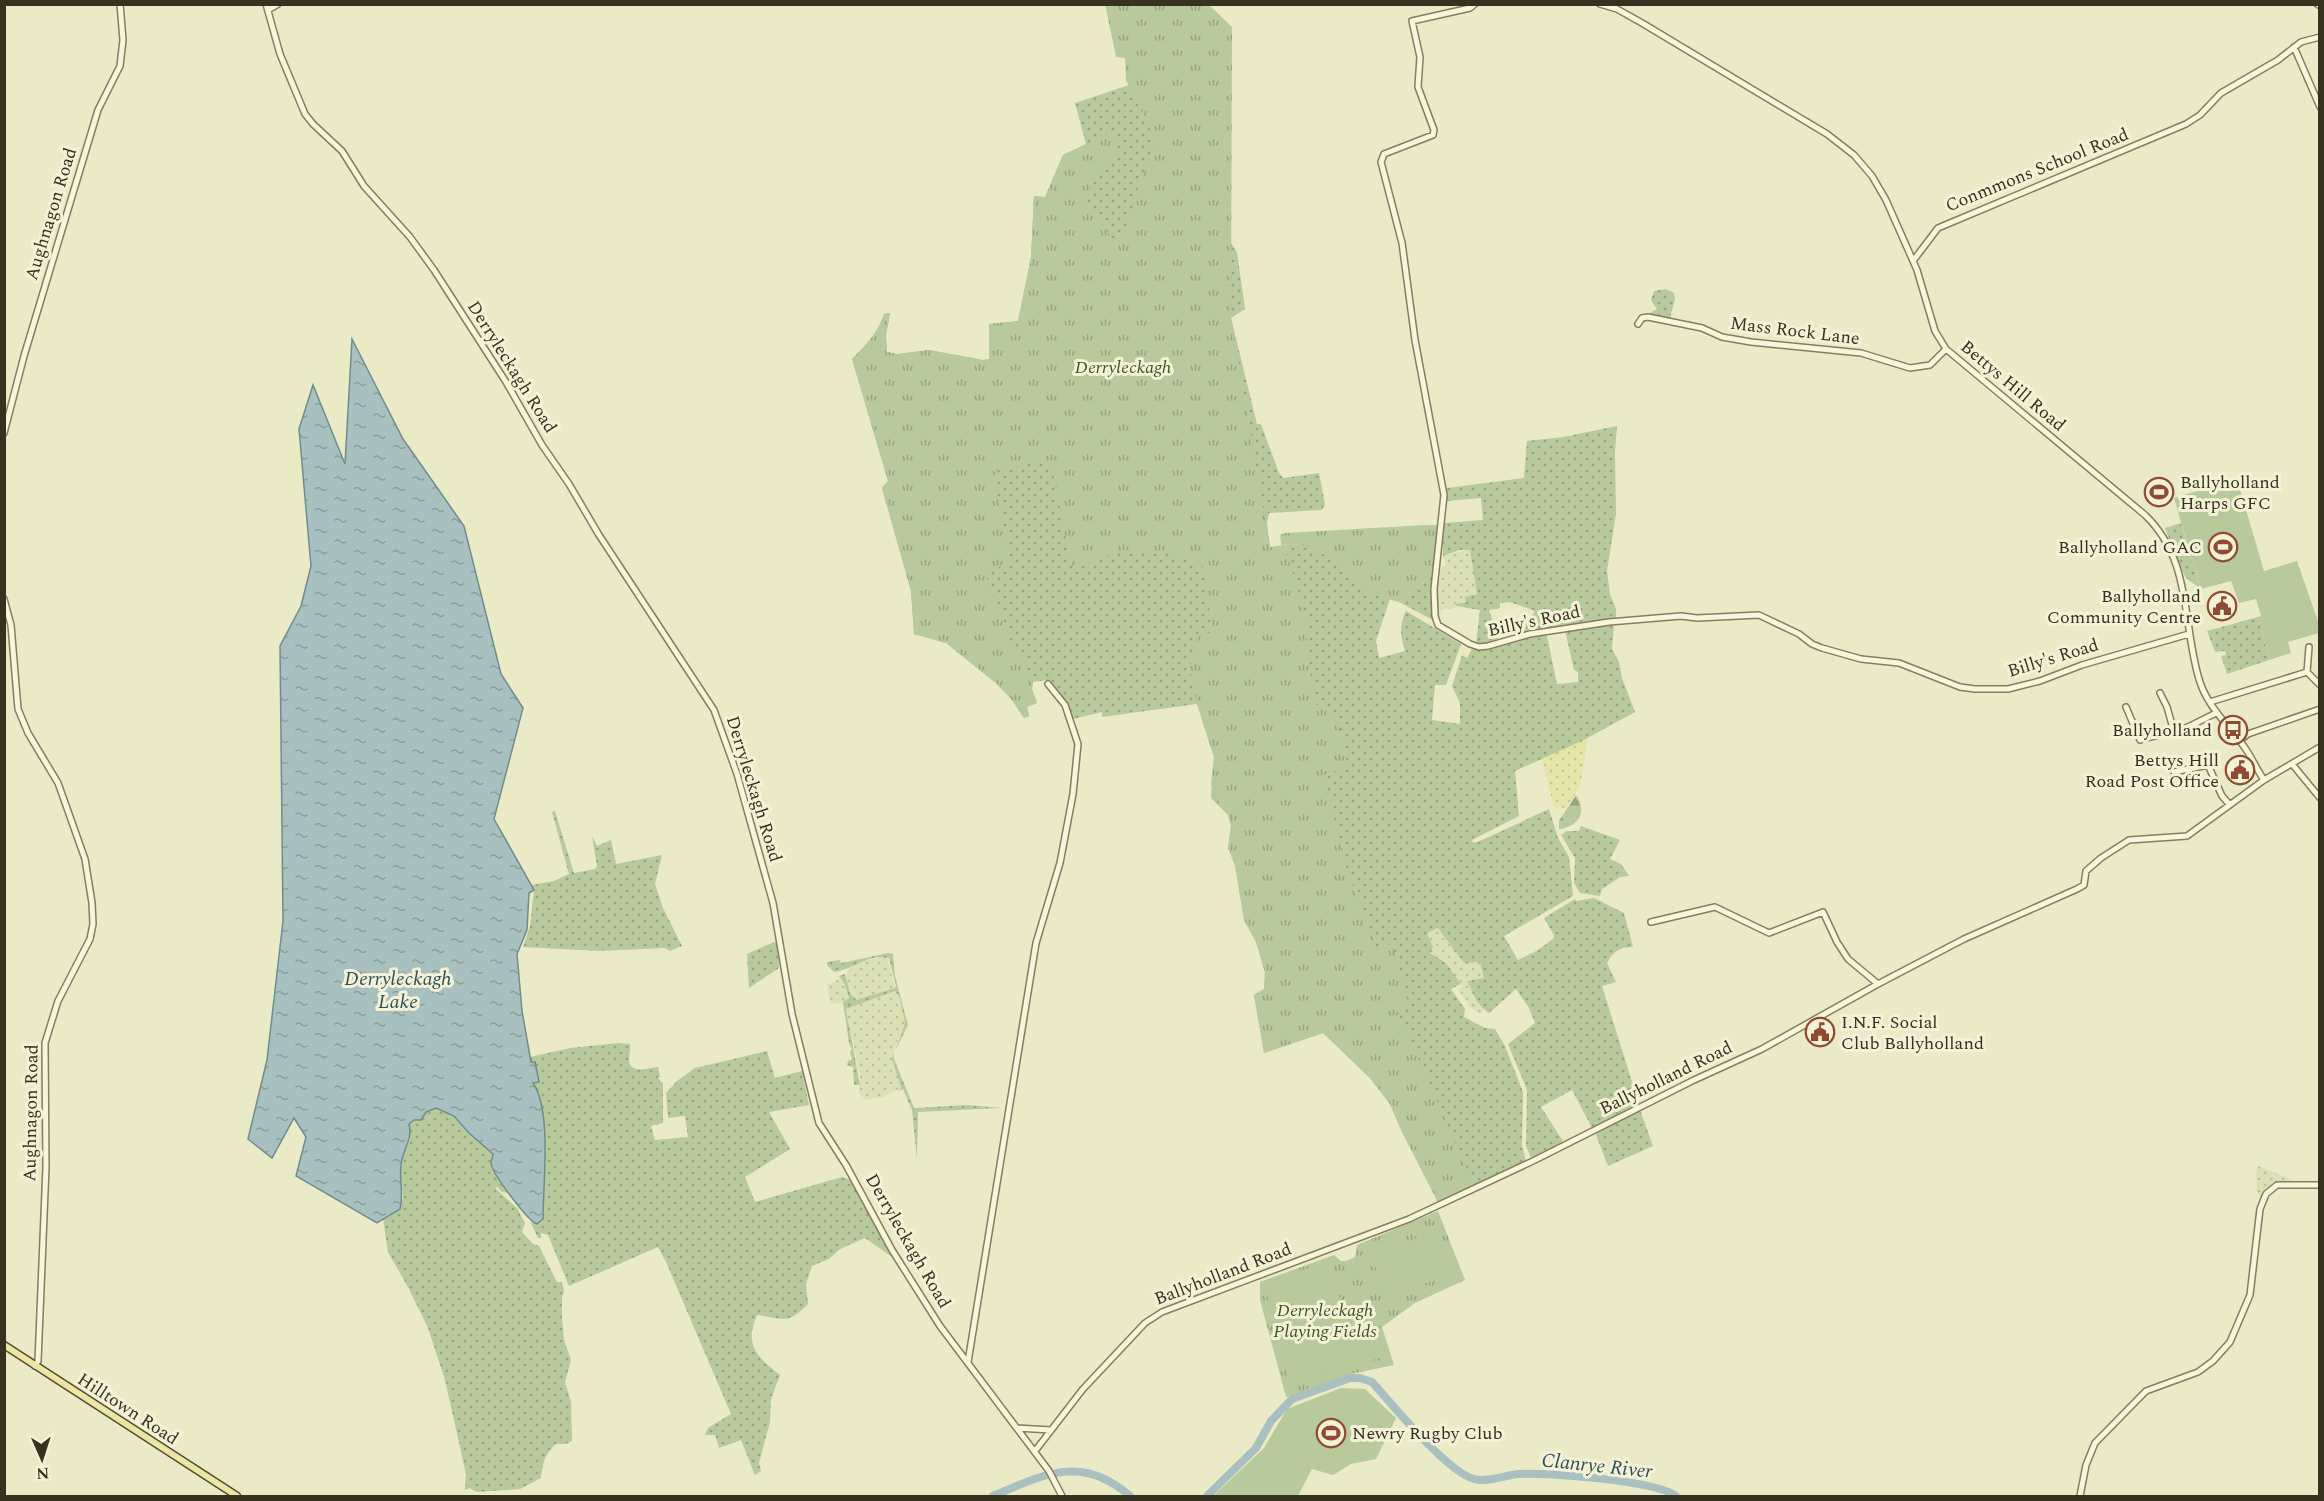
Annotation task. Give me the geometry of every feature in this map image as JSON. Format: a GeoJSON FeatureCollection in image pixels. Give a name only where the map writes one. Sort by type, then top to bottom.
{"type":"FeatureCollection","features":[{"type":"Feature","properties":{"kind":"main road","name":"Hilltown Road"},"geometry":{"type":"LineString","coordinates":[[4,1345],[237,1497]]}},
{"type":"Feature","properties":{"kind":"street","name":"Aughnagon Road"},"geometry":{"type":"LineString","coordinates":[[4,433],[24,356],[98,110],[120,66],[123,40],[120,4]]}},
{"type":"Feature","properties":{"kind":"street"},"geometry":{"type":"LineString","coordinates":[[267,7],[278,4]]}},
{"type":"Feature","properties":{"kind":"street","name":"Billy's Road"},"geometry":{"type":"LineString","coordinates":[[1475,4],[1470,8],[1412,21],[1420,57],[1418,87],[1434,130],[1433,135],[1384,154],[1381,162],[1402,243],[1415,340],[1444,495],[1434,589],[1435,616],[1438,625],[1479,647],[1549,631],[1609,622],[1681,616],[1697,618],[1759,615],[1822,648],[1861,659],[1899,663],[1960,687],[1975,689],[2008,689],[2040,681],[2082,665],[2189,634]]}},
{"type":"Feature","properties":{"kind":"street","name":"Bettys Hill Road"},"geometry":{"type":"LineString","coordinates":[[1600,4],[1617,9],[1636,19],[1842,145],[1860,162],[1877,184],[1913,261],[1928,302],[1935,331],[1946,349],[2152,521],[2172,553],[2180,571],[2189,634],[2199,680],[2216,713],[2239,741],[2264,780]]}},
{"type":"Feature","properties":{"kind":"street","name":"Derryleckagh Road"},"geometry":{"type":"LineString","coordinates":[[267,7],[280,54],[305,114],[342,151],[364,186],[410,237],[434,270],[506,382],[599,535],[714,710],[737,774],[772,903],[792,1014],[819,1123],[846,1165],[892,1250],[940,1326],[1035,1451],[1049,1471],[1062,1497]]}},
{"type":"Feature","properties":{"kind":"street","name":"Conmmons School Road"},"geometry":{"type":"LineString","coordinates":[[1913,261],[1938,228],[2186,124],[2200,115],[2221,93],[2278,60],[2301,42],[2319,37]]}},
{"type":"Feature","properties":{"kind":"street"},"geometry":{"type":"LineString","coordinates":[[2294,47],[2319,107]]}},
{"type":"Feature","properties":{"kind":"street","name":"Mass Rock Lane"},"geometry":{"type":"LineString","coordinates":[[1638,324],[1642,318],[1648,317],[1702,328],[1722,337],[1751,342],[1862,353],[1910,368],[1930,365],[1946,349]]}},
{"type":"Feature","properties":{"kind":"street","name":"Aughnagon Road"},"geometry":{"type":"LineString","coordinates":[[4,599],[11,625],[18,709],[28,733],[58,783],[85,859],[93,913],[90,939],[58,1001],[45,1043],[46,1167],[38,1361],[35,1366]]}},
{"type":"Feature","properties":{"kind":"street"},"geometry":{"type":"LineString","coordinates":[[2309,647],[2307,672],[2319,685]]}},
{"type":"Feature","properties":{"kind":"street"},"geometry":{"type":"LineString","coordinates":[[2210,702],[2307,672]]}},
{"type":"Feature","properties":{"kind":"street"},"geometry":{"type":"LineString","coordinates":[[968,1362],[1036,943],[1060,863],[1073,794],[1078,744],[1065,705],[1047,684]]}},
{"type":"Feature","properties":{"kind":"street"},"geometry":{"type":"LineString","coordinates":[[2160,693],[2167,707],[2174,732]]}},
{"type":"Feature","properties":{"kind":"street"},"geometry":{"type":"LineString","coordinates":[[2126,707],[2140,740],[2200,723],[2216,713]]}},
{"type":"Feature","properties":{"kind":"street"},"geometry":{"type":"LineString","coordinates":[[2239,741],[2248,734],[2319,710]]}},
{"type":"Feature","properties":{"kind":"street","name":"Ballyholland Road"},"geometry":{"type":"LineString","coordinates":[[1035,1451],[1083,1389],[1145,1323],[1162,1312],[1409,1219],[1535,1160],[1694,1080],[1762,1049],[1964,939],[2077,889],[2084,885],[2086,871],[2129,840],[2187,836],[2264,780],[2319,747]]}},
{"type":"Feature","properties":{"kind":"street"},"geometry":{"type":"LineString","coordinates":[[2292,764],[2319,798]]}},
{"type":"Feature","properties":{"kind":"street"},"geometry":{"type":"LineString","coordinates":[[2174,772],[2208,765],[2222,796],[2230,805]]}},
{"type":"Feature","properties":{"kind":"street"},"geometry":{"type":"LineString","coordinates":[[2189,769],[2192,778]]}},
{"type":"Feature","properties":{"kind":"street"},"geometry":{"type":"LineString","coordinates":[[1651,922],[1715,907],[1769,933],[1823,912],[1848,959],[1878,984]]}},
{"type":"Feature","properties":{"kind":"street"},"geometry":{"type":"LineString","coordinates":[[2080,1497],[2086,1465],[2096,1443],[2146,1391],[2198,1372],[2213,1361],[2230,1342],[2250,1294],[2260,1209],[2266,1194],[2277,1185],[2319,1185]]}},
{"type":"Feature","properties":{"kind":"street"},"geometry":{"type":"LineString","coordinates":[[1017,1428],[1051,1430]]}},
{"type":"Feature","properties":{"kind":"shaded area"},"geometry":{"type":"Polygon","coordinates":[[[1470,549],[1477,594],[1466,597],[1466,602],[1456,604],[1456,608],[1443,609],[1439,616],[1436,606],[1437,581],[1440,579],[1440,570],[1446,565],[1443,556],[1470,549]]]}},
{"type":"Feature","properties":{"kind":"shaded area"},"geometry":{"type":"Polygon","coordinates":[[[1439,928],[1464,962],[1480,962],[1485,978],[1467,981],[1484,1010],[1481,1014],[1467,1006],[1469,1005],[1458,990],[1462,986],[1446,963],[1430,952],[1427,933],[1439,928]]]}},
{"type":"Feature","properties":{"kind":"shaded area"},"geometry":{"type":"Polygon","coordinates":[[[887,956],[895,988],[863,999],[854,999],[848,986],[846,972],[859,962],[887,956]]]}},
{"type":"Feature","properties":{"kind":"shaded area"},"geometry":{"type":"Polygon","coordinates":[[[839,979],[844,983],[849,999],[831,1004],[827,985],[839,979]]]}},
{"type":"Feature","properties":{"kind":"shaded area"},"geometry":{"type":"Polygon","coordinates":[[[894,991],[900,998],[905,1023],[894,1049],[893,1063],[901,1088],[883,1097],[865,1100],[859,1092],[860,1075],[846,1009],[894,991]]]}},
{"type":"Feature","properties":{"kind":"shaded area"},"geometry":{"type":"Polygon","coordinates":[[[2258,1166],[2293,1180],[2282,1181],[2269,1187],[2260,1198],[2257,1193],[2258,1166]]]}},
{"type":"Feature","properties":{"kind":"green space","name":"Derryleckagh"},"geometry":{"type":"Polygon","coordinates":[[[1105,4],[1209,5],[1232,27],[1231,317],[1270,547],[1285,546],[1308,626],[1306,651],[1317,705],[1325,704],[1343,734],[1347,767],[1324,775],[1344,861],[1377,949],[1392,943],[1410,1005],[1397,1010],[1474,1185],[1438,1202],[1390,1104],[1370,1078],[1323,1033],[1264,1053],[1254,995],[1264,989],[1265,972],[1256,942],[1244,920],[1235,865],[1228,848],[1231,826],[1228,815],[1216,802],[1211,784],[1214,757],[1197,704],[1190,671],[1197,635],[1213,632],[1202,564],[1167,553],[1123,550],[1072,568],[1050,459],[997,471],[995,485],[1011,560],[986,575],[1015,654],[1023,654],[1028,676],[1033,682],[1032,689],[1037,703],[1027,707],[1029,716],[1024,718],[1012,700],[996,683],[946,643],[914,634],[911,591],[882,488],[888,481],[852,359],[875,333],[884,314],[890,313],[886,336],[887,352],[897,354],[929,350],[983,360],[989,359],[989,324],[1018,321],[1031,257],[1034,196],[1045,197],[1063,155],[1112,132],[1119,138],[1115,155],[1096,172],[1086,203],[1113,239],[1126,227],[1139,182],[1149,163],[1156,141],[1126,80],[1125,58],[1116,57],[1105,4]]]}},
{"type":"Feature","properties":{"kind":"green space"},"geometry":{"type":"Polygon","coordinates":[[[1129,85],[1231,190],[1231,243],[1237,252],[1245,309],[1231,318],[1257,424],[1261,424],[1279,473],[1283,478],[1319,473],[1325,504],[1322,510],[1269,513],[1267,523],[1270,547],[1290,544],[1306,545],[1310,532],[1336,531],[1369,592],[1390,599],[1376,641],[1379,658],[1405,651],[1401,631],[1406,611],[1461,644],[1446,685],[1435,685],[1432,720],[1460,724],[1460,703],[1452,686],[1462,655],[1467,658],[1472,649],[1482,650],[1539,634],[1547,636],[1557,684],[1578,682],[1578,672],[1574,670],[1565,630],[1614,624],[1612,649],[1619,662],[1622,678],[1635,712],[1580,742],[1515,771],[1519,816],[1472,840],[1474,843],[1482,840],[1549,809],[1558,838],[1569,857],[1573,896],[1504,936],[1518,960],[1553,939],[1554,935],[1544,918],[1575,899],[1576,901],[1594,898],[1624,913],[1633,947],[1621,949],[1612,955],[1607,963],[1616,982],[1602,986],[1639,1104],[1592,1128],[1572,1090],[1541,1107],[1563,1141],[1556,1147],[1531,1158],[1526,1146],[1527,1090],[1508,1044],[1535,1023],[1529,1008],[1516,989],[1489,1013],[1475,998],[1467,981],[1484,978],[1480,962],[1464,963],[1438,928],[1427,933],[1433,947],[1430,953],[1446,963],[1461,984],[1451,989],[1465,1009],[1464,1017],[1485,1028],[1495,1029],[1505,1046],[1523,1092],[1522,1145],[1526,1161],[1438,1202],[1390,1104],[1370,1078],[1323,1033],[1264,1053],[1254,995],[1264,989],[1265,972],[1256,942],[1244,920],[1235,865],[1228,848],[1231,826],[1228,815],[1211,798],[1214,757],[1197,704],[1102,717],[1102,712],[1073,719],[1070,718],[1063,700],[1047,680],[1033,682],[1032,689],[1037,703],[1027,707],[1029,716],[1024,718],[1012,700],[996,683],[946,643],[914,634],[911,591],[882,488],[888,481],[852,359],[875,333],[884,314],[890,313],[886,336],[887,352],[897,354],[929,350],[983,360],[989,359],[989,324],[1018,321],[1031,257],[1034,196],[1045,197],[1063,155],[1086,144],[1075,103],[1129,85]]]}},
{"type":"Feature","properties":{"kind":"green space"},"geometry":{"type":"Polygon","coordinates":[[[1666,289],[1674,293],[1675,299],[1670,318],[1651,316],[1650,313],[1657,309],[1651,300],[1654,291],[1666,289]]]}},
{"type":"Feature","properties":{"kind":"green space"},"geometry":{"type":"Polygon","coordinates":[[[1617,426],[1616,514],[1607,571],[1610,594],[1616,609],[1616,620],[1523,635],[1535,611],[1510,602],[1500,603],[1500,608],[1489,610],[1498,638],[1493,643],[1476,644],[1480,610],[1456,606],[1456,604],[1466,602],[1465,597],[1477,594],[1470,550],[1460,550],[1443,556],[1442,537],[1444,523],[1483,520],[1481,498],[1446,501],[1447,488],[1524,478],[1527,441],[1563,437],[1617,426]]]}},
{"type":"Feature","properties":{"kind":"green space"},"geometry":{"type":"Polygon","coordinates":[[[2237,479],[2264,571],[2297,561],[2319,624],[2319,633],[2288,642],[2291,653],[2269,660],[2256,599],[2239,603],[2231,581],[2201,589],[2174,498],[2237,479]]]}},
{"type":"Feature","properties":{"kind":"green space"},"geometry":{"type":"Polygon","coordinates":[[[2181,523],[2201,589],[2186,578],[2169,544],[2165,528],[2181,523]]]}},
{"type":"Feature","properties":{"kind":"green space"},"geometry":{"type":"Polygon","coordinates":[[[1438,525],[1432,575],[1399,602],[1371,593],[1319,552],[1296,544],[1281,545],[1280,535],[1285,533],[1438,525]]]}},
{"type":"Feature","properties":{"kind":"green space"},"geometry":{"type":"Polygon","coordinates":[[[1432,575],[1433,620],[1399,602],[1432,575]]]}},
{"type":"Feature","properties":{"kind":"green space"},"geometry":{"type":"Polygon","coordinates":[[[2258,617],[2269,660],[2227,674],[2221,656],[2226,655],[2225,651],[2215,652],[2207,631],[2258,617]]]}},
{"type":"Feature","properties":{"kind":"green space"},"geometry":{"type":"Polygon","coordinates":[[[1576,795],[1581,807],[1579,818],[1566,828],[1559,829],[1559,821],[1576,795]]]}},
{"type":"Feature","properties":{"kind":"green space"},"geometry":{"type":"Polygon","coordinates":[[[555,811],[574,873],[595,869],[597,866],[592,836],[597,846],[611,840],[616,864],[662,855],[655,884],[663,908],[682,946],[670,951],[665,948],[599,951],[523,947],[530,926],[534,890],[531,885],[554,881],[569,874],[552,812],[555,811]]]}},
{"type":"Feature","properties":{"kind":"green space"},"geometry":{"type":"Polygon","coordinates":[[[1581,826],[1620,840],[1610,859],[1621,864],[1629,876],[1620,877],[1602,889],[1600,896],[1580,893],[1574,883],[1575,858],[1561,835],[1567,831],[1579,831],[1581,826]]]}},
{"type":"Feature","properties":{"kind":"green space"},"geometry":{"type":"Polygon","coordinates":[[[774,942],[778,944],[779,968],[749,988],[747,954],[774,942]]]}},
{"type":"Feature","properties":{"kind":"green space"},"geometry":{"type":"Polygon","coordinates":[[[893,954],[895,976],[908,1025],[895,1052],[905,1023],[900,998],[895,991],[846,1009],[860,1085],[854,1085],[853,1067],[847,1065],[852,1059],[850,1052],[852,1049],[849,1043],[843,1002],[849,998],[839,976],[845,974],[850,993],[856,1000],[896,986],[889,958],[875,958],[834,972],[827,962],[840,960],[841,963],[893,954]]]}},
{"type":"Feature","properties":{"kind":"green space"},"geometry":{"type":"Polygon","coordinates":[[[630,1044],[629,1059],[632,1067],[640,1069],[658,1067],[660,1076],[658,1078],[663,1084],[663,1123],[651,1126],[655,1140],[688,1137],[685,1116],[668,1118],[666,1093],[677,1081],[695,1068],[767,1051],[775,1078],[802,1071],[809,1105],[769,1112],[790,1149],[745,1177],[755,1202],[842,1177],[851,1180],[892,1257],[865,1238],[840,1249],[829,1259],[812,1266],[806,1284],[808,1304],[795,1315],[780,1319],[757,1315],[753,1325],[752,1342],[764,1362],[780,1375],[771,1399],[770,1422],[759,1463],[761,1471],[755,1475],[741,1440],[719,1448],[715,1435],[705,1435],[708,1428],[731,1414],[658,1247],[569,1286],[548,1235],[541,1233],[541,1238],[538,1238],[530,1221],[537,1224],[543,1219],[544,1129],[541,1101],[533,1082],[530,1057],[570,1048],[630,1044]]]}},
{"type":"Feature","properties":{"kind":"green space"},"geometry":{"type":"Polygon","coordinates":[[[894,1053],[894,1059],[914,1108],[967,1105],[1002,1108],[918,1112],[917,1159],[912,1110],[903,1089],[898,1091],[901,1088],[892,1059],[894,1053]]]}},
{"type":"Feature","properties":{"kind":"green space"},"geometry":{"type":"Polygon","coordinates":[[[436,1107],[454,1116],[493,1154],[499,1181],[508,1193],[495,1188],[517,1208],[525,1223],[522,1232],[533,1244],[539,1246],[557,1282],[562,1282],[564,1291],[562,1317],[564,1340],[571,1360],[565,1382],[571,1402],[572,1441],[566,1444],[556,1444],[545,1459],[541,1478],[520,1489],[477,1492],[470,1488],[465,1490],[466,1474],[445,1380],[428,1328],[388,1252],[383,1219],[400,1208],[403,1198],[400,1163],[410,1140],[409,1124],[414,1120],[421,1120],[426,1112],[436,1107]]]}},
{"type":"Feature","properties":{"kind":"green space"},"geometry":{"type":"Polygon","coordinates":[[[1640,1110],[1653,1146],[1608,1166],[1596,1135],[1599,1130],[1640,1110]]]}},
{"type":"Feature","properties":{"kind":"green space","name":"Derryleckagh Playing Fields"},"geometry":{"type":"Polygon","coordinates":[[[1438,1211],[1465,1280],[1415,1303],[1382,1327],[1394,1365],[1351,1374],[1286,1397],[1260,1300],[1260,1282],[1334,1255],[1341,1261],[1346,1261],[1355,1257],[1357,1245],[1438,1211]]]}},
{"type":"Feature","properties":{"kind":"green space"},"geometry":{"type":"Polygon","coordinates":[[[1440,1230],[1455,1272],[1386,1298],[1371,1254],[1440,1230]]]}},
{"type":"Feature","properties":{"kind":"green space"},"geometry":{"type":"Polygon","coordinates":[[[1328,1262],[1341,1302],[1276,1323],[1263,1283],[1328,1262]]]}},
{"type":"Feature","properties":{"kind":"green space"},"geometry":{"type":"Polygon","coordinates":[[[1368,1301],[1386,1356],[1291,1386],[1274,1333],[1368,1301]]]}},
{"type":"Feature","properties":{"kind":"green space","name":"Newry Rugby Club"},"geometry":{"type":"Polygon","coordinates":[[[1341,1388],[1365,1389],[1396,1418],[1376,1459],[1351,1464],[1333,1475],[1312,1469],[1298,1496],[1213,1496],[1264,1448],[1287,1409],[1341,1388]]]}},
{"type":"Feature","properties":{"kind":"sand"},"geometry":{"type":"Polygon","coordinates":[[[1586,739],[1584,767],[1576,793],[1566,808],[1554,807],[1542,759],[1586,739]]]}},
{"type":"Feature","properties":{"kind":"water","name":"Derryleckagh Lake"},"geometry":{"type":"Polygon","coordinates":[[[352,339],[403,439],[464,526],[501,674],[523,708],[494,819],[534,890],[529,893],[527,930],[517,954],[522,1011],[531,1062],[535,1062],[539,1082],[533,1083],[539,1095],[545,1129],[543,1219],[537,1224],[519,1206],[497,1177],[491,1163],[493,1154],[454,1116],[436,1108],[426,1112],[421,1120],[414,1120],[409,1124],[410,1135],[401,1165],[400,1209],[377,1223],[296,1176],[306,1137],[294,1118],[272,1158],[248,1139],[267,1060],[283,921],[280,646],[301,606],[311,566],[299,429],[313,385],[345,464],[352,339]]]}},
{"type":"Feature","properties":{"kind":"waterway","name":"Clanrye River"},"geometry":{"type":"LineString","coordinates":[[1207,1496],[1256,1448],[1271,1421],[1292,1399],[1350,1378],[1372,1382],[1435,1451],[1463,1474],[1474,1479],[1519,1474],[1576,1476],[1648,1486],[1676,1496]]}},
{"type":"Feature","properties":{"kind":"waterway","name":"Clanrye River"},"geometry":{"type":"LineString","coordinates":[[993,1496],[1047,1475],[1063,1472],[1096,1475],[1130,1496]]}},
{"type":"Feature","properties":{"kind":"place","name":"Ballyholland Harps GFC"},"geometry":{"type":"Point","coordinates":[2159,492]}},
{"type":"Feature","properties":{"kind":"place","name":"Ballyholland GAC"},"geometry":{"type":"Point","coordinates":[2223,547]}},
{"type":"Feature","properties":{"kind":"place","name":"Ballyholland Community Centre"},"geometry":{"type":"Point","coordinates":[2222,606]}},
{"type":"Feature","properties":{"kind":"place","name":"Ballyholland"},"geometry":{"type":"Point","coordinates":[2233,730]}},
{"type":"Feature","properties":{"kind":"place","name":"Bettys Hill Road Post Office"},"geometry":{"type":"Point","coordinates":[2240,770]}},
{"type":"Feature","properties":{"kind":"place","name":"I.N.F. Social Club Ballyholland"},"geometry":{"type":"Point","coordinates":[1820,1032]}},
{"type":"Feature","properties":{"kind":"place","name":"Newry Rugby Club"},"geometry":{"type":"Point","coordinates":[1331,1433]}}]}
